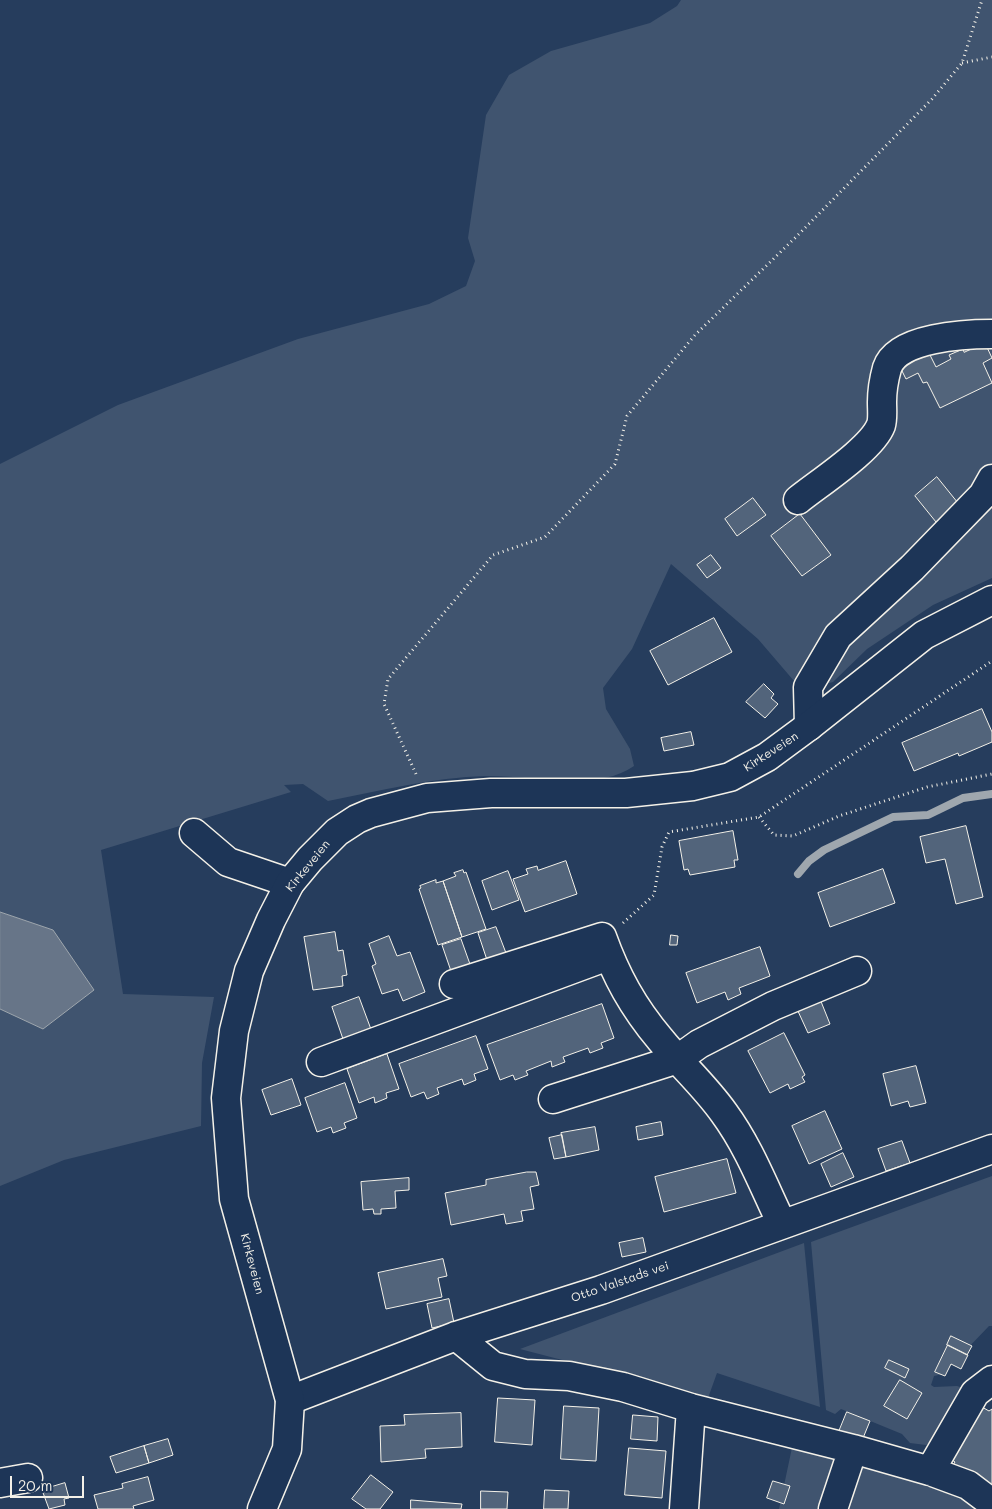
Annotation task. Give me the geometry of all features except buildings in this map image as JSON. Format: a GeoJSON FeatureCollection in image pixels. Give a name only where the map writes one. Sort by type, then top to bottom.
{"type":"FeatureCollection","features":[{"type":"Feature","properties":{"kind":"main road"},"geometry":{"type":"LineString","coordinates":[[798,500],[864,448],[881,425],[882,396],[888,366],[901,352],[922,342],[955,334],[992,334]]}},
{"type":"Feature","properties":{"kind":"main road"},"geometry":{"type":"LineString","coordinates":[[809,726],[808,687],[838,636],[912,568],[983,495],[992,479]]}},
{"type":"Feature","properties":{"kind":"main road","name":"Kirkeveien"},"geometry":{"type":"LineString","coordinates":[[262,1509],[286,1449],[290,1400],[234,1199],[226,1098],[234,1031],[249,971],[271,920],[290,884],[324,844],[347,825],[371,813],[427,798],[490,793],[626,793],[703,784],[730,777],[749,768],[809,726],[924,635],[992,600]]}},
{"type":"Feature","properties":{"kind":"main road"},"geometry":{"type":"LineString","coordinates":[[194,833],[228,862],[290,884]]}},
{"type":"Feature","properties":{"kind":"main road"},"geometry":{"type":"LineString","coordinates":[[454,984],[605,947]]}},
{"type":"Feature","properties":{"kind":"main road"},"geometry":{"type":"LineString","coordinates":[[605,947],[616,975],[634,1005],[724,1113],[747,1149],[782,1224]]}},
{"type":"Feature","properties":{"kind":"main road"},"geometry":{"type":"LineString","coordinates":[[321,1062],[605,947]]}},
{"type":"Feature","properties":{"kind":"main road"},"geometry":{"type":"LineString","coordinates":[[553,1099],[678,1059],[699,1044],[773,1006],[857,971]]}},
{"type":"Feature","properties":{"kind":"main road","name":"Otto Valstads vei"},"geometry":{"type":"LineString","coordinates":[[290,1400],[456,1336],[601,1290],[992,1149]]}},
{"type":"Feature","properties":{"kind":"main road"},"geometry":{"type":"LineString","coordinates":[[456,1336],[493,1366],[526,1374],[569,1376],[623,1387],[691,1408],[853,1449],[930,1471],[968,1485],[992,1503]]}},
{"type":"Feature","properties":{"kind":"main road"},"geometry":{"type":"LineString","coordinates":[[930,1471],[975,1394],[992,1380]]}},
{"type":"Feature","properties":{"kind":"main road"},"geometry":{"type":"LineString","coordinates":[[684,1509],[691,1408]]}},
{"type":"Feature","properties":{"kind":"main road"},"geometry":{"type":"LineString","coordinates":[[832,1509],[853,1449]]}},
{"type":"Feature","properties":{"kind":"main road"},"geometry":{"type":"LineString","coordinates":[[0,1483],[28,1478]]}},
{"type":"Feature","properties":{"kind":"path"},"geometry":{"type":"LineString","coordinates":[[427,798],[384,704],[388,679],[493,555],[545,537],[615,464],[627,416],[694,335],[797,236],[932,98],[962,63],[982,0]]}},
{"type":"Feature","properties":{"kind":"path"},"geometry":{"type":"LineString","coordinates":[[962,63],[992,57]]}},
{"type":"Feature","properties":{"kind":"path"},"geometry":{"type":"LineString","coordinates":[[605,947],[654,895],[662,847],[668,832],[759,817],[992,661]]}},
{"type":"Feature","properties":{"kind":"path"},"geometry":{"type":"LineString","coordinates":[[759,817],[774,836],[793,836],[839,816],[927,787],[992,774]]}},
{"type":"Feature","properties":{"kind":"shaded area"},"geometry":{"type":"Polygon","coordinates":[[[681,0],[992,0],[992,578],[933,605],[867,649],[833,682],[810,688],[794,681],[758,639],[671,564],[632,649],[603,688],[606,709],[630,749],[634,766],[618,774],[601,779],[562,781],[504,776],[466,777],[407,785],[328,801],[303,784],[284,785],[291,792],[101,850],[123,994],[214,997],[202,1063],[201,1126],[64,1160],[0,1186],[0,1009],[43,1029],[53,930],[0,912],[0,464],[118,405],[298,339],[429,304],[466,286],[475,261],[468,238],[486,115],[509,75],[551,51],[650,23],[677,6],[681,0]]]}},
{"type":"Feature","properties":{"kind":"shaded area"},"geometry":{"type":"Polygon","coordinates":[[[0,912],[53,930],[94,990],[43,1029],[0,1009],[0,912]]]}},
{"type":"Feature","properties":{"kind":"shaded area"},"geometry":{"type":"Polygon","coordinates":[[[992,1176],[992,1326],[989,1326],[943,1374],[934,1376],[931,1385],[934,1387],[957,1386],[963,1388],[934,1441],[926,1445],[910,1443],[902,1434],[841,1409],[835,1414],[826,1410],[811,1242],[992,1176]]]}},
{"type":"Feature","properties":{"kind":"shaded area"},"geometry":{"type":"Polygon","coordinates":[[[804,1243],[820,1407],[717,1373],[708,1398],[520,1349],[804,1243]]]}},
{"type":"Feature","properties":{"kind":"shaded area"},"geometry":{"type":"Polygon","coordinates":[[[793,1443],[858,1466],[872,1466],[961,1492],[990,1509],[779,1509],[793,1443]]]}},
{"type":"Feature","properties":{"kind":"waterway"},"geometry":{"type":"LineString","coordinates":[[798,874],[809,861],[824,850],[893,817],[928,815],[963,798],[992,794]]}}]}
